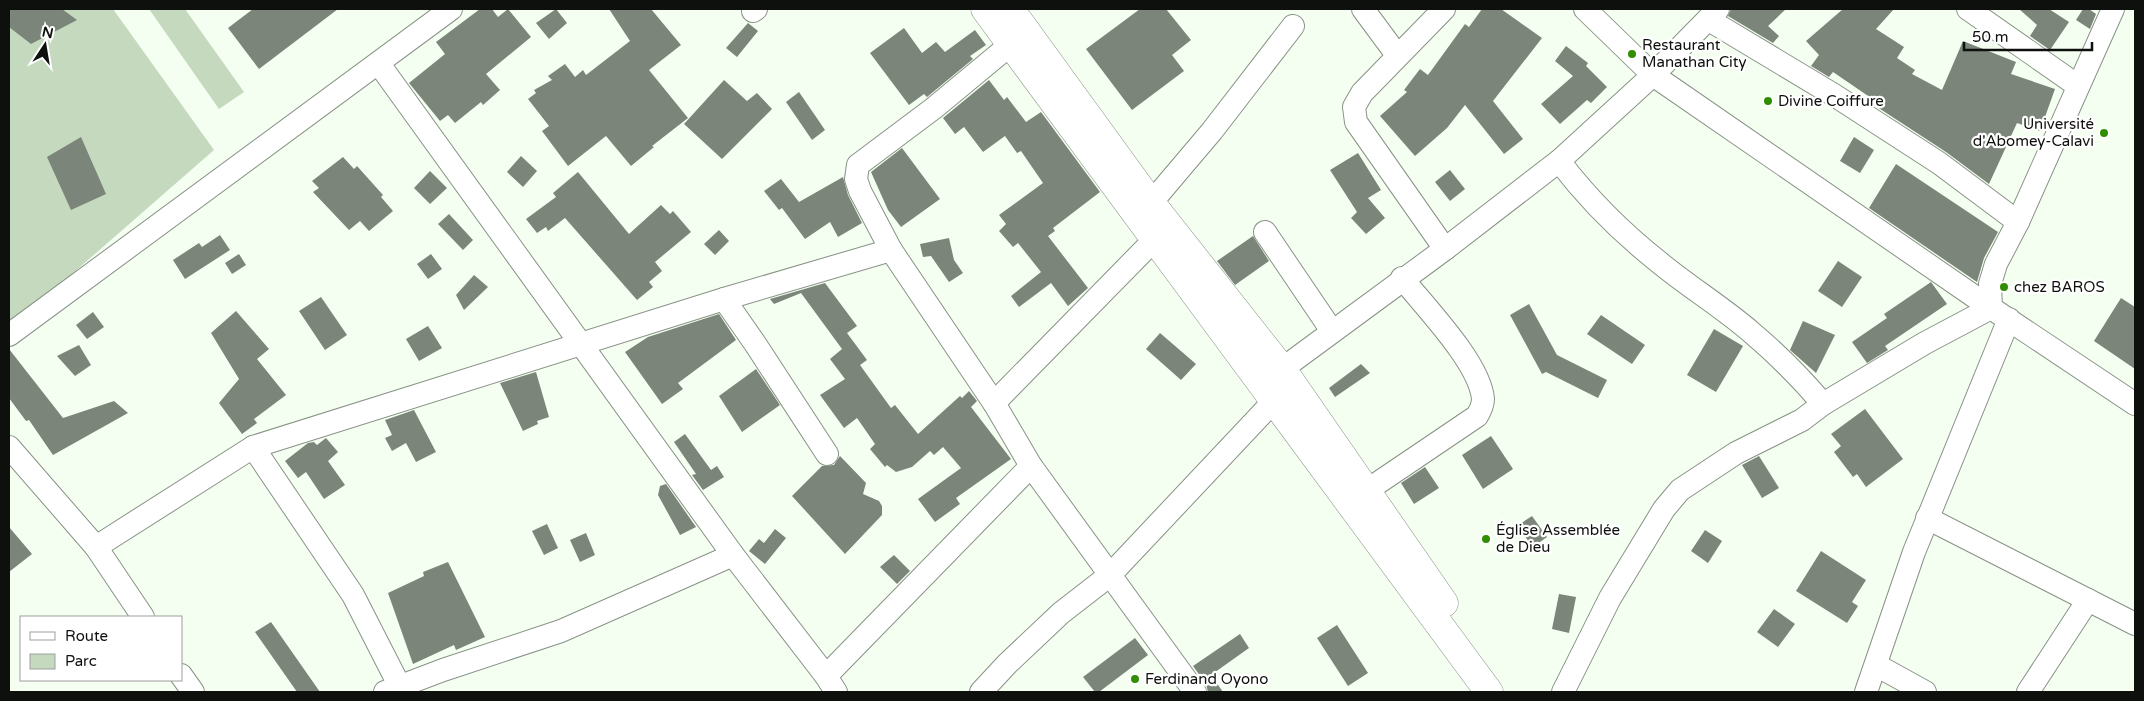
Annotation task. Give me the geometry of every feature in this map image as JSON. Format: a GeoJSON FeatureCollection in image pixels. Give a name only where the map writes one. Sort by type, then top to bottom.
{"type":"FeatureCollection","features":[{"type":"Feature","properties":{"kind":"main road"},"geometry":{"type":"LineString","coordinates":[[985,9],[1010,46],[1156,238],[1273,402],[1447,623],[1506,692]]}},
{"type":"Feature","properties":{"kind":"main road"},"geometry":{"type":"LineString","coordinates":[[1010,9],[1151,203],[1282,369],[1366,491],[1489,692]]}},
{"type":"Feature","properties":{"kind":"street"},"geometry":{"type":"LineString","coordinates":[[9,335],[379,64],[451,9]]}},
{"type":"Feature","properties":{"kind":"street"},"geometry":{"type":"LineString","coordinates":[[1363,9],[1397,55]]}},
{"type":"Feature","properties":{"kind":"street"},"geometry":{"type":"LineString","coordinates":[[1444,9],[1362,93],[1354,108],[1356,122],[1445,249]]}},
{"type":"Feature","properties":{"kind":"street"},"geometry":{"type":"LineString","coordinates":[[1586,9],[1653,75],[2135,404]]}},
{"type":"Feature","properties":{"kind":"street"},"geometry":{"type":"LineString","coordinates":[[1968,9],[2078,86]]}},
{"type":"Feature","properties":{"kind":"street"},"geometry":{"type":"LineString","coordinates":[[1866,692],[2000,313],[1990,284],[1996,264],[2018,222],[2113,9]]}},
{"type":"Feature","properties":{"kind":"street"},"geometry":{"type":"LineString","coordinates":[[981,692],[1007,664],[1061,613],[1110,575],[1273,402],[1282,369],[1402,278],[1445,249],[1559,161],[1653,75],[1714,14],[1834,95],[1940,163],[2018,222]]}},
{"type":"Feature","properties":{"kind":"street"},"geometry":{"type":"LineString","coordinates":[[1151,203],[1212,131],[1293,26]]}},
{"type":"Feature","properties":{"kind":"street"},"geometry":{"type":"LineString","coordinates":[[1010,46],[934,108],[858,165],[856,180],[891,250],[994,403],[1031,466],[1195,692]]}},
{"type":"Feature","properties":{"kind":"street"},"geometry":{"type":"LineString","coordinates":[[379,64],[733,555],[831,684],[1031,466]]}},
{"type":"Feature","properties":{"kind":"street"},"geometry":{"type":"LineString","coordinates":[[1559,161],[1579,188],[1618,227],[1661,264],[1701,292],[1750,331],[1795,372],[1824,404]]}},
{"type":"Feature","properties":{"kind":"street"},"geometry":{"type":"LineString","coordinates":[[1265,232],[1332,331]]}},
{"type":"Feature","properties":{"kind":"street"},"geometry":{"type":"LineString","coordinates":[[994,403],[1156,238]]}},
{"type":"Feature","properties":{"kind":"street"},"geometry":{"type":"LineString","coordinates":[[96,547],[253,447],[724,299],[891,250]]}},
{"type":"Feature","properties":{"kind":"street"},"geometry":{"type":"LineString","coordinates":[[1366,491],[1477,416],[1482,409],[1481,387],[1461,350],[1402,278]]}},
{"type":"Feature","properties":{"kind":"street"},"geometry":{"type":"LineString","coordinates":[[724,299],[827,454]]}},
{"type":"Feature","properties":{"kind":"street"},"geometry":{"type":"LineString","coordinates":[[1564,692],[1610,598],[1664,509],[1680,490],[1736,453],[1802,420],[1824,404],[1925,343],[2000,313]]}},
{"type":"Feature","properties":{"kind":"street"},"geometry":{"type":"LineString","coordinates":[[9,447],[96,547],[142,616]]}},
{"type":"Feature","properties":{"kind":"street"},"geometry":{"type":"LineString","coordinates":[[253,447],[352,595],[392,689],[562,631],[733,555]]}},
{"type":"Feature","properties":{"kind":"street"},"geometry":{"type":"LineString","coordinates":[[1927,518],[2135,624]]}},
{"type":"Feature","properties":{"kind":"street"},"geometry":{"type":"LineString","coordinates":[[2028,692],[2088,600]]}},
{"type":"Feature","properties":{"kind":"street"},"geometry":{"type":"LineString","coordinates":[[1876,665],[1925,692]]}},
{"type":"Feature","properties":{"kind":"street"},"geometry":{"type":"LineString","coordinates":[[182,676],[193,692]]}},
{"type":"Feature","properties":{"kind":"green space"},"geometry":{"type":"Polygon","coordinates":[[[9,9],[113,9],[214,150],[9,329],[9,9]]]}},
{"type":"Feature","properties":{"kind":"green space"},"geometry":{"type":"Polygon","coordinates":[[[149,9],[185,9],[244,92],[219,109],[149,9]]]}},
{"type":"Feature","properties":{"kind":"building"},"geometry":{"type":"Polygon","coordinates":[[[9,9],[62,9],[77,20],[31,44],[9,27],[9,9]]]}},
{"type":"Feature","properties":{"kind":"building"},"geometry":{"type":"Polygon","coordinates":[[[253,9],[338,9],[259,69],[228,28],[253,9]]]}},
{"type":"Feature","properties":{"kind":"building"},"geometry":{"type":"Polygon","coordinates":[[[480,9],[492,9],[498,17],[508,9],[531,37],[486,74],[500,90],[483,105],[481,102],[455,123],[448,115],[440,121],[409,83],[445,54],[436,42],[480,9]]]}},
{"type":"Feature","properties":{"kind":"building"},"geometry":{"type":"Polygon","coordinates":[[[556,9],[567,23],[549,39],[536,23],[556,9]]]}},
{"type":"Feature","properties":{"kind":"building"},"geometry":{"type":"Polygon","coordinates":[[[609,9],[651,9],[681,45],[649,70],[688,118],[652,146],[654,147],[631,166],[606,136],[568,166],[542,131],[549,126],[528,99],[536,93],[534,90],[552,80],[548,76],[565,64],[575,77],[583,70],[586,75],[630,41],[609,9]]]}},
{"type":"Feature","properties":{"kind":"building"},"geometry":{"type":"Polygon","coordinates":[[[1140,9],[1166,9],[1191,40],[1172,55],[1184,71],[1132,110],[1086,49],[1140,9]]]}},
{"type":"Feature","properties":{"kind":"building"},"geometry":{"type":"Polygon","coordinates":[[[1482,9],[1501,9],[1542,38],[1493,101],[1523,139],[1504,154],[1465,105],[1447,128],[1415,156],[1380,116],[1407,92],[1404,90],[1420,69],[1428,75],[1465,24],[1469,27],[1482,9]]]}},
{"type":"Feature","properties":{"kind":"building"},"geometry":{"type":"Polygon","coordinates":[[[1731,9],[1786,9],[1768,26],[1779,36],[1773,43],[1728,16],[1731,9]]]}},
{"type":"Feature","properties":{"kind":"building"},"geometry":{"type":"Polygon","coordinates":[[[1843,9],[1894,9],[1876,29],[1904,47],[1897,58],[1915,70],[1912,74],[1942,90],[1963,41],[2016,62],[2011,74],[2055,89],[2040,131],[2017,123],[1989,184],[1946,152],[1871,103],[1874,100],[1833,72],[1829,77],[1811,66],[1819,55],[1806,41],[1843,9]]]}},
{"type":"Feature","properties":{"kind":"building"},"geometry":{"type":"Polygon","coordinates":[[[2019,9],[2049,9],[2069,22],[2050,50],[2030,36],[2037,25],[2019,9]]]}},
{"type":"Feature","properties":{"kind":"building"},"geometry":{"type":"Polygon","coordinates":[[[2083,9],[2089,9],[2096,14],[2090,29],[2076,20],[2083,9]]]}},
{"type":"Feature","properties":{"kind":"building"},"geometry":{"type":"Polygon","coordinates":[[[748,23],[758,31],[737,57],[726,48],[748,23]]]}},
{"type":"Feature","properties":{"kind":"building"},"geometry":{"type":"Polygon","coordinates":[[[904,28],[922,53],[936,42],[945,52],[975,30],[986,45],[970,56],[973,59],[927,97],[924,94],[909,105],[870,53],[904,28]]]}},
{"type":"Feature","properties":{"kind":"building"},"geometry":{"type":"Polygon","coordinates":[[[1566,46],[1588,63],[1586,66],[1607,87],[1591,103],[1587,100],[1560,124],[1541,104],[1573,76],[1555,61],[1566,46]]]}},
{"type":"Feature","properties":{"kind":"building"},"geometry":{"type":"Polygon","coordinates":[[[724,80],[747,101],[757,93],[772,109],[722,159],[684,124],[724,80]]]}},
{"type":"Feature","properties":{"kind":"building"},"geometry":{"type":"Polygon","coordinates":[[[989,80],[1004,100],[1007,97],[1026,122],[1041,112],[1100,192],[1053,228],[1055,231],[1048,236],[1088,288],[1068,306],[1051,283],[1019,307],[1011,296],[1041,272],[1018,243],[1013,247],[999,231],[1006,224],[999,215],[1043,183],[1021,151],[1017,153],[1005,136],[983,152],[964,127],[955,134],[943,118],[989,80]]]}},
{"type":"Feature","properties":{"kind":"building"},"geometry":{"type":"Polygon","coordinates":[[[799,92],[825,130],[812,140],[786,102],[799,92]]]}},
{"type":"Feature","properties":{"kind":"building"},"geometry":{"type":"Polygon","coordinates":[[[81,137],[106,194],[71,210],[47,157],[81,137]]]}},
{"type":"Feature","properties":{"kind":"building"},"geometry":{"type":"Polygon","coordinates":[[[1854,137],[1874,150],[1860,173],[1840,161],[1854,137]]]}},
{"type":"Feature","properties":{"kind":"building"},"geometry":{"type":"Polygon","coordinates":[[[902,148],[940,199],[901,227],[888,210],[871,172],[902,148]]]}},
{"type":"Feature","properties":{"kind":"building"},"geometry":{"type":"Polygon","coordinates":[[[1358,153],[1381,190],[1368,198],[1385,218],[1366,234],[1351,218],[1357,212],[1330,170],[1358,153]]]}},
{"type":"Feature","properties":{"kind":"building"},"geometry":{"type":"Polygon","coordinates":[[[521,156],[537,171],[523,187],[507,172],[521,156]]]}},
{"type":"Feature","properties":{"kind":"building"},"geometry":{"type":"Polygon","coordinates":[[[343,157],[354,169],[357,166],[383,195],[381,197],[393,211],[369,231],[360,221],[349,230],[313,192],[319,188],[312,181],[343,157]]]}},
{"type":"Feature","properties":{"kind":"building"},"geometry":{"type":"Polygon","coordinates":[[[1896,164],[1998,232],[1984,258],[1977,282],[1869,208],[1896,164]]]}},
{"type":"Feature","properties":{"kind":"building"},"geometry":{"type":"Polygon","coordinates":[[[1450,170],[1465,189],[1450,201],[1435,182],[1450,170]]]}},
{"type":"Feature","properties":{"kind":"building"},"geometry":{"type":"Polygon","coordinates":[[[430,171],[447,188],[430,204],[414,188],[430,171]]]}},
{"type":"Feature","properties":{"kind":"building"},"geometry":{"type":"Polygon","coordinates":[[[578,172],[629,234],[661,205],[670,214],[673,211],[691,232],[655,262],[662,271],[649,282],[653,287],[637,300],[565,218],[548,231],[546,227],[537,233],[526,219],[556,197],[553,193],[578,172]]]}},
{"type":"Feature","properties":{"kind":"building"},"geometry":{"type":"Polygon","coordinates":[[[843,177],[848,195],[862,223],[838,237],[830,222],[805,239],[782,208],[779,210],[764,191],[781,179],[799,202],[843,177]]]}},
{"type":"Feature","properties":{"kind":"building"},"geometry":{"type":"Polygon","coordinates":[[[449,214],[473,240],[463,250],[438,224],[449,214]]]}},
{"type":"Feature","properties":{"kind":"building"},"geometry":{"type":"Polygon","coordinates":[[[719,230],[729,241],[715,255],[704,244],[719,230]]]}},
{"type":"Feature","properties":{"kind":"building"},"geometry":{"type":"Polygon","coordinates":[[[220,235],[230,250],[185,279],[173,260],[199,243],[202,247],[220,235]]]}},
{"type":"Feature","properties":{"kind":"building"},"geometry":{"type":"Polygon","coordinates":[[[1253,236],[1269,261],[1235,285],[1217,261],[1253,236]]]}},
{"type":"Feature","properties":{"kind":"building"},"geometry":{"type":"Polygon","coordinates":[[[949,238],[954,260],[963,273],[949,282],[931,256],[923,257],[920,244],[949,238]]]}},
{"type":"Feature","properties":{"kind":"building"},"geometry":{"type":"Polygon","coordinates":[[[239,254],[246,265],[232,274],[225,263],[239,254]]]}},
{"type":"Feature","properties":{"kind":"building"},"geometry":{"type":"Polygon","coordinates":[[[431,254],[442,269],[428,279],[417,264],[431,254]]]}},
{"type":"Feature","properties":{"kind":"building"},"geometry":{"type":"Polygon","coordinates":[[[1838,261],[1862,277],[1842,307],[1818,291],[1838,261]]]}},
{"type":"Feature","properties":{"kind":"building"},"geometry":{"type":"Polygon","coordinates":[[[474,275],[488,287],[464,310],[456,295],[474,275]]]}},
{"type":"Feature","properties":{"kind":"building"},"geometry":{"type":"Polygon","coordinates":[[[1931,282],[1947,304],[1885,346],[1888,350],[1867,363],[1852,342],[1887,318],[1884,314],[1931,282]]]}},
{"type":"Feature","properties":{"kind":"building"},"geometry":{"type":"Polygon","coordinates":[[[825,283],[857,326],[847,333],[867,360],[860,365],[891,408],[895,405],[918,434],[960,396],[962,398],[969,391],[977,401],[971,407],[1011,459],[956,498],[960,504],[935,522],[918,499],[961,468],[943,447],[934,455],[930,451],[912,467],[896,472],[887,465],[885,467],[870,449],[875,444],[857,418],[844,428],[820,395],[845,379],[830,359],[842,349],[801,293],[774,304],[770,299],[825,283]]]}},
{"type":"Feature","properties":{"kind":"building"},"geometry":{"type":"Polygon","coordinates":[[[321,297],[347,335],[325,350],[299,311],[321,297]]]}},
{"type":"Feature","properties":{"kind":"building"},"geometry":{"type":"Polygon","coordinates":[[[2121,298],[2135,307],[2135,369],[2094,341],[2121,298]]]}},
{"type":"Feature","properties":{"kind":"building"},"geometry":{"type":"Polygon","coordinates":[[[1529,304],[1557,355],[1607,380],[1598,398],[1546,372],[1542,374],[1510,315],[1529,304]]]}},
{"type":"Feature","properties":{"kind":"building"},"geometry":{"type":"Polygon","coordinates":[[[236,311],[269,349],[257,359],[286,395],[254,419],[257,423],[242,434],[219,403],[239,379],[211,333],[236,311]]]}},
{"type":"Feature","properties":{"kind":"building"},"geometry":{"type":"Polygon","coordinates":[[[93,312],[104,327],[87,339],[76,325],[93,312]]]}},
{"type":"Feature","properties":{"kind":"building"},"geometry":{"type":"Polygon","coordinates":[[[719,314],[736,340],[678,383],[683,389],[662,404],[625,352],[648,337],[719,314]]]}},
{"type":"Feature","properties":{"kind":"building"},"geometry":{"type":"Polygon","coordinates":[[[1601,315],[1645,345],[1632,364],[1587,334],[1601,315]]]}},
{"type":"Feature","properties":{"kind":"building"},"geometry":{"type":"Polygon","coordinates":[[[1803,321],[1835,335],[1816,373],[1790,350],[1803,321]]]}},
{"type":"Feature","properties":{"kind":"building"},"geometry":{"type":"Polygon","coordinates":[[[428,326],[442,348],[419,361],[406,339],[428,326]]]}},
{"type":"Feature","properties":{"kind":"building"},"geometry":{"type":"Polygon","coordinates":[[[1714,329],[1743,346],[1716,392],[1687,375],[1714,329]]]}},
{"type":"Feature","properties":{"kind":"building"},"geometry":{"type":"Polygon","coordinates":[[[1160,333],[1196,364],[1181,380],[1146,349],[1160,333]]]}},
{"type":"Feature","properties":{"kind":"building"},"geometry":{"type":"Polygon","coordinates":[[[79,345],[91,365],[75,376],[57,356],[79,345]]]}},
{"type":"Feature","properties":{"kind":"building"},"geometry":{"type":"Polygon","coordinates":[[[9,349],[63,418],[114,401],[128,413],[53,455],[29,420],[26,421],[9,398],[9,349]]]}},
{"type":"Feature","properties":{"kind":"building"},"geometry":{"type":"Polygon","coordinates":[[[1361,364],[1370,373],[1335,397],[1329,388],[1361,364]]]}},
{"type":"Feature","properties":{"kind":"building"},"geometry":{"type":"Polygon","coordinates":[[[756,369],[780,405],[742,432],[719,396],[756,369]]]}},
{"type":"Feature","properties":{"kind":"building"},"geometry":{"type":"Polygon","coordinates":[[[536,372],[549,417],[537,421],[538,424],[523,431],[500,383],[536,372]]]}},
{"type":"Feature","properties":{"kind":"building"},"geometry":{"type":"Polygon","coordinates":[[[1865,409],[1903,459],[1866,487],[1857,474],[1853,477],[1834,452],[1841,446],[1831,434],[1865,409]]]}},
{"type":"Feature","properties":{"kind":"building"},"geometry":{"type":"Polygon","coordinates":[[[414,410],[436,452],[416,462],[406,443],[392,451],[385,438],[392,435],[385,420],[414,410]]]}},
{"type":"Feature","properties":{"kind":"building"},"geometry":{"type":"Polygon","coordinates":[[[685,434],[711,470],[717,466],[724,477],[703,490],[692,475],[696,474],[674,442],[685,434]]]}},
{"type":"Feature","properties":{"kind":"building"},"geometry":{"type":"Polygon","coordinates":[[[1491,436],[1513,469],[1483,489],[1462,455],[1491,436]]]}},
{"type":"Feature","properties":{"kind":"building"},"geometry":{"type":"Polygon","coordinates":[[[326,438],[338,452],[328,461],[345,485],[324,499],[306,472],[298,478],[285,461],[308,443],[314,442],[317,445],[326,438]]]}},
{"type":"Feature","properties":{"kind":"building"},"geometry":{"type":"Polygon","coordinates":[[[840,456],[866,483],[863,494],[879,501],[882,506],[882,515],[845,554],[792,496],[822,466],[834,465],[840,456]]]}},
{"type":"Feature","properties":{"kind":"building"},"geometry":{"type":"Polygon","coordinates":[[[1759,456],[1779,488],[1762,498],[1742,465],[1759,456]]]}},
{"type":"Feature","properties":{"kind":"building"},"geometry":{"type":"Polygon","coordinates":[[[1425,467],[1439,488],[1414,504],[1401,483],[1425,467]]]}},
{"type":"Feature","properties":{"kind":"building"},"geometry":{"type":"Polygon","coordinates":[[[666,484],[696,527],[680,535],[658,495],[660,486],[666,484]]]}},
{"type":"Feature","properties":{"kind":"building"},"geometry":{"type":"Polygon","coordinates":[[[1532,516],[1547,537],[1533,547],[1517,526],[1532,516]]]}},
{"type":"Feature","properties":{"kind":"building"},"geometry":{"type":"Polygon","coordinates":[[[547,524],[558,548],[544,555],[532,531],[547,524]]]}},
{"type":"Feature","properties":{"kind":"building"},"geometry":{"type":"Polygon","coordinates":[[[9,527],[32,554],[9,572],[9,527]]]}},
{"type":"Feature","properties":{"kind":"building"},"geometry":{"type":"Polygon","coordinates":[[[775,529],[786,538],[765,564],[749,551],[759,539],[764,543],[775,529]]]}},
{"type":"Feature","properties":{"kind":"building"},"geometry":{"type":"Polygon","coordinates":[[[1705,530],[1722,541],[1708,563],[1691,551],[1705,530]]]}},
{"type":"Feature","properties":{"kind":"building"},"geometry":{"type":"Polygon","coordinates":[[[586,533],[595,555],[580,562],[570,540],[586,533]]]}},
{"type":"Feature","properties":{"kind":"building"},"geometry":{"type":"Polygon","coordinates":[[[1821,551],[1866,580],[1852,602],[1858,606],[1847,623],[1796,591],[1821,551]]]}},
{"type":"Feature","properties":{"kind":"building"},"geometry":{"type":"Polygon","coordinates":[[[894,555],[910,571],[897,584],[880,567],[894,555]]]}},
{"type":"Feature","properties":{"kind":"building"},"geometry":{"type":"Polygon","coordinates":[[[448,562],[485,637],[456,650],[454,645],[413,664],[388,593],[424,576],[423,572],[448,562]]]}},
{"type":"Feature","properties":{"kind":"building"},"geometry":{"type":"Polygon","coordinates":[[[1559,594],[1576,597],[1569,633],[1552,629],[1559,594]]]}},
{"type":"Feature","properties":{"kind":"building"},"geometry":{"type":"Polygon","coordinates":[[[1774,609],[1795,624],[1778,647],[1757,632],[1774,609]]]}},
{"type":"Feature","properties":{"kind":"building"},"geometry":{"type":"Polygon","coordinates":[[[271,622],[320,692],[297,692],[255,632],[271,622]]]}},
{"type":"Feature","properties":{"kind":"building"},"geometry":{"type":"Polygon","coordinates":[[[1337,625],[1368,673],[1348,686],[1317,638],[1337,625]]]}},
{"type":"Feature","properties":{"kind":"building"},"geometry":{"type":"Polygon","coordinates":[[[1240,634],[1249,648],[1211,675],[1223,692],[1208,692],[1206,684],[1193,666],[1240,634]]]}},
{"type":"Feature","properties":{"kind":"building"},"geometry":{"type":"Polygon","coordinates":[[[1135,638],[1148,655],[1099,692],[1095,692],[1083,677],[1135,638]]]}},
{"type":"Feature","properties":{"kind":"place","name":"Restaurant Manathan City"},"geometry":{"type":"Point","coordinates":[1632,54]}},
{"type":"Feature","properties":{"kind":"place","name":"Divine Coiffure"},"geometry":{"type":"Point","coordinates":[1768,101]}},
{"type":"Feature","properties":{"kind":"place","name":"Université d'Abomey-Calavi"},"geometry":{"type":"Point","coordinates":[2104,133]}},
{"type":"Feature","properties":{"kind":"place","name":"chez BAROS"},"geometry":{"type":"Point","coordinates":[2004,287]}},
{"type":"Feature","properties":{"kind":"place","name":"Église Assemblée de Dieu"},"geometry":{"type":"Point","coordinates":[1486,539]}},
{"type":"Feature","properties":{"kind":"place","name":"Ferdinand Oyono"},"geometry":{"type":"Point","coordinates":[1135,679]}}]}
